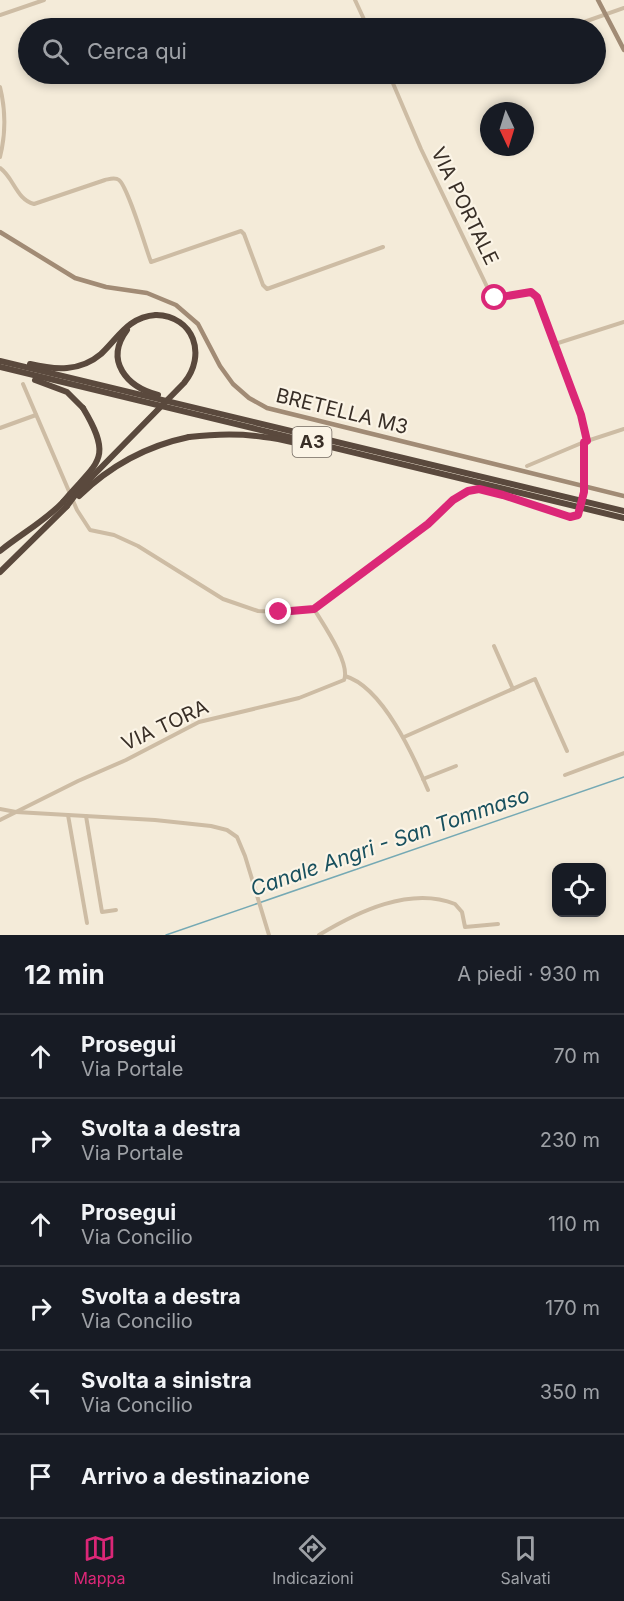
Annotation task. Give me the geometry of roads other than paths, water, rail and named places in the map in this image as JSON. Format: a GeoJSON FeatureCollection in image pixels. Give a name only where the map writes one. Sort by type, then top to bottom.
{"type":"FeatureCollection","features":[{"type":"Feature","properties":{"kind":"highway","name":"A3"},"geometry":{"type":"LineString","coordinates":[[0,360],[50,368],[65,369],[81,366],[102,353],[132,322],[139,318],[156,315],[170,317],[190,332],[195,346],[196,362],[184,383],[0,572]]}},
{"type":"Feature","properties":{"kind":"highway","name":"A3"},"geometry":{"type":"LineString","coordinates":[[132,322],[123,335],[118,354],[120,368],[127,380],[149,393],[215,413]]}},
{"type":"Feature","properties":{"kind":"highway","name":"A3"},"geometry":{"type":"LineString","coordinates":[[0,360],[624,512]]}},
{"type":"Feature","properties":{"kind":"highway","name":"A3"},"geometry":{"type":"LineString","coordinates":[[0,369],[58,387],[74,397],[98,434],[99,458],[93,470],[65,504]]}},
{"type":"Feature","properties":{"kind":"highway","name":"A3"},"geometry":{"type":"LineString","coordinates":[[0,369],[624,518]]}},
{"type":"Feature","properties":{"kind":"highway","name":"A3"},"geometry":{"type":"LineString","coordinates":[[0,553],[9,543],[102,476],[132,456],[163,443],[212,435],[255,436],[363,454]]}},
{"type":"Feature","properties":{"kind":"street"},"geometry":{"type":"LineString","coordinates":[[0,15],[44,0]]}},
{"type":"Feature","properties":{"kind":"street"},"geometry":{"type":"LineString","coordinates":[[355,0],[363,18]]}},
{"type":"Feature","properties":{"kind":"street"},"geometry":{"type":"LineString","coordinates":[[598,0],[624,50]]}},
{"type":"Feature","properties":{"kind":"street"},"geometry":{"type":"LineString","coordinates":[[597,18],[624,8]]}},
{"type":"Feature","properties":{"kind":"street","name":"VIA PORTALE"},"geometry":{"type":"LineString","coordinates":[[314,609],[428,524],[453,500],[468,491],[479,489],[503,495],[570,517],[577,516],[580,511],[584,492],[586,441],[581,415],[534,293],[500,298],[491,295],[392,84]]}},
{"type":"Feature","properties":{"kind":"street"},"geometry":{"type":"LineString","coordinates":[[0,87],[5,119],[0,157]]}},
{"type":"Feature","properties":{"kind":"street"},"geometry":{"type":"LineString","coordinates":[[0,168],[22,199],[34,204],[105,180],[114,178],[119,180],[151,262],[241,231],[263,285],[267,289],[383,247]]}},
{"type":"Feature","properties":{"kind":"street","name":"BRETELLA M3"},"geometry":{"type":"LineString","coordinates":[[1,234],[75,278],[106,287],[147,293],[177,305],[198,324],[220,366],[233,384],[249,398],[267,408],[624,496]]}},
{"type":"Feature","properties":{"kind":"street"},"geometry":{"type":"LineString","coordinates":[[555,344],[624,322]]}},
{"type":"Feature","properties":{"kind":"street"},"geometry":{"type":"LineString","coordinates":[[23,384],[77,510],[90,530],[114,536],[138,546],[211,593],[235,604],[268,612],[314,609],[344,663],[345,676],[355,680],[369,692],[404,737],[428,790]]}},
{"type":"Feature","properties":{"kind":"street"},"geometry":{"type":"LineString","coordinates":[[0,428],[36,415]]}},
{"type":"Feature","properties":{"kind":"street"},"geometry":{"type":"LineString","coordinates":[[527,466],[586,441],[624,429]]}},
{"type":"Feature","properties":{"kind":"street"},"geometry":{"type":"LineString","coordinates":[[494,646],[513,688]]}},
{"type":"Feature","properties":{"kind":"street","name":"VIA TORA"},"geometry":{"type":"LineString","coordinates":[[0,820],[126,760],[199,722],[299,698],[344,680],[345,676]]}},
{"type":"Feature","properties":{"kind":"street"},"geometry":{"type":"LineString","coordinates":[[404,737],[535,679],[567,751]]}},
{"type":"Feature","properties":{"kind":"street"},"geometry":{"type":"LineString","coordinates":[[565,775],[624,753]]}},
{"type":"Feature","properties":{"kind":"street"},"geometry":{"type":"LineString","coordinates":[[423,779],[456,766]]}},
{"type":"Feature","properties":{"kind":"street"},"geometry":{"type":"LineString","coordinates":[[0,809],[195,824],[227,830],[237,837],[245,856],[269,935]]}},
{"type":"Feature","properties":{"kind":"street"},"geometry":{"type":"LineString","coordinates":[[68,816],[87,923]]}},
{"type":"Feature","properties":{"kind":"street"},"geometry":{"type":"LineString","coordinates":[[86,816],[102,912],[116,910]]}},
{"type":"Feature","properties":{"kind":"street"},"geometry":{"type":"LineString","coordinates":[[319,935],[359,913],[412,899],[455,904],[462,912],[465,927],[498,924]]}},
{"type":"Feature","properties":{"kind":"waterway","name":"Canale Angri - San Tommaso"},"geometry":{"type":"LineString","coordinates":[[166,935],[624,777]]}}]}
